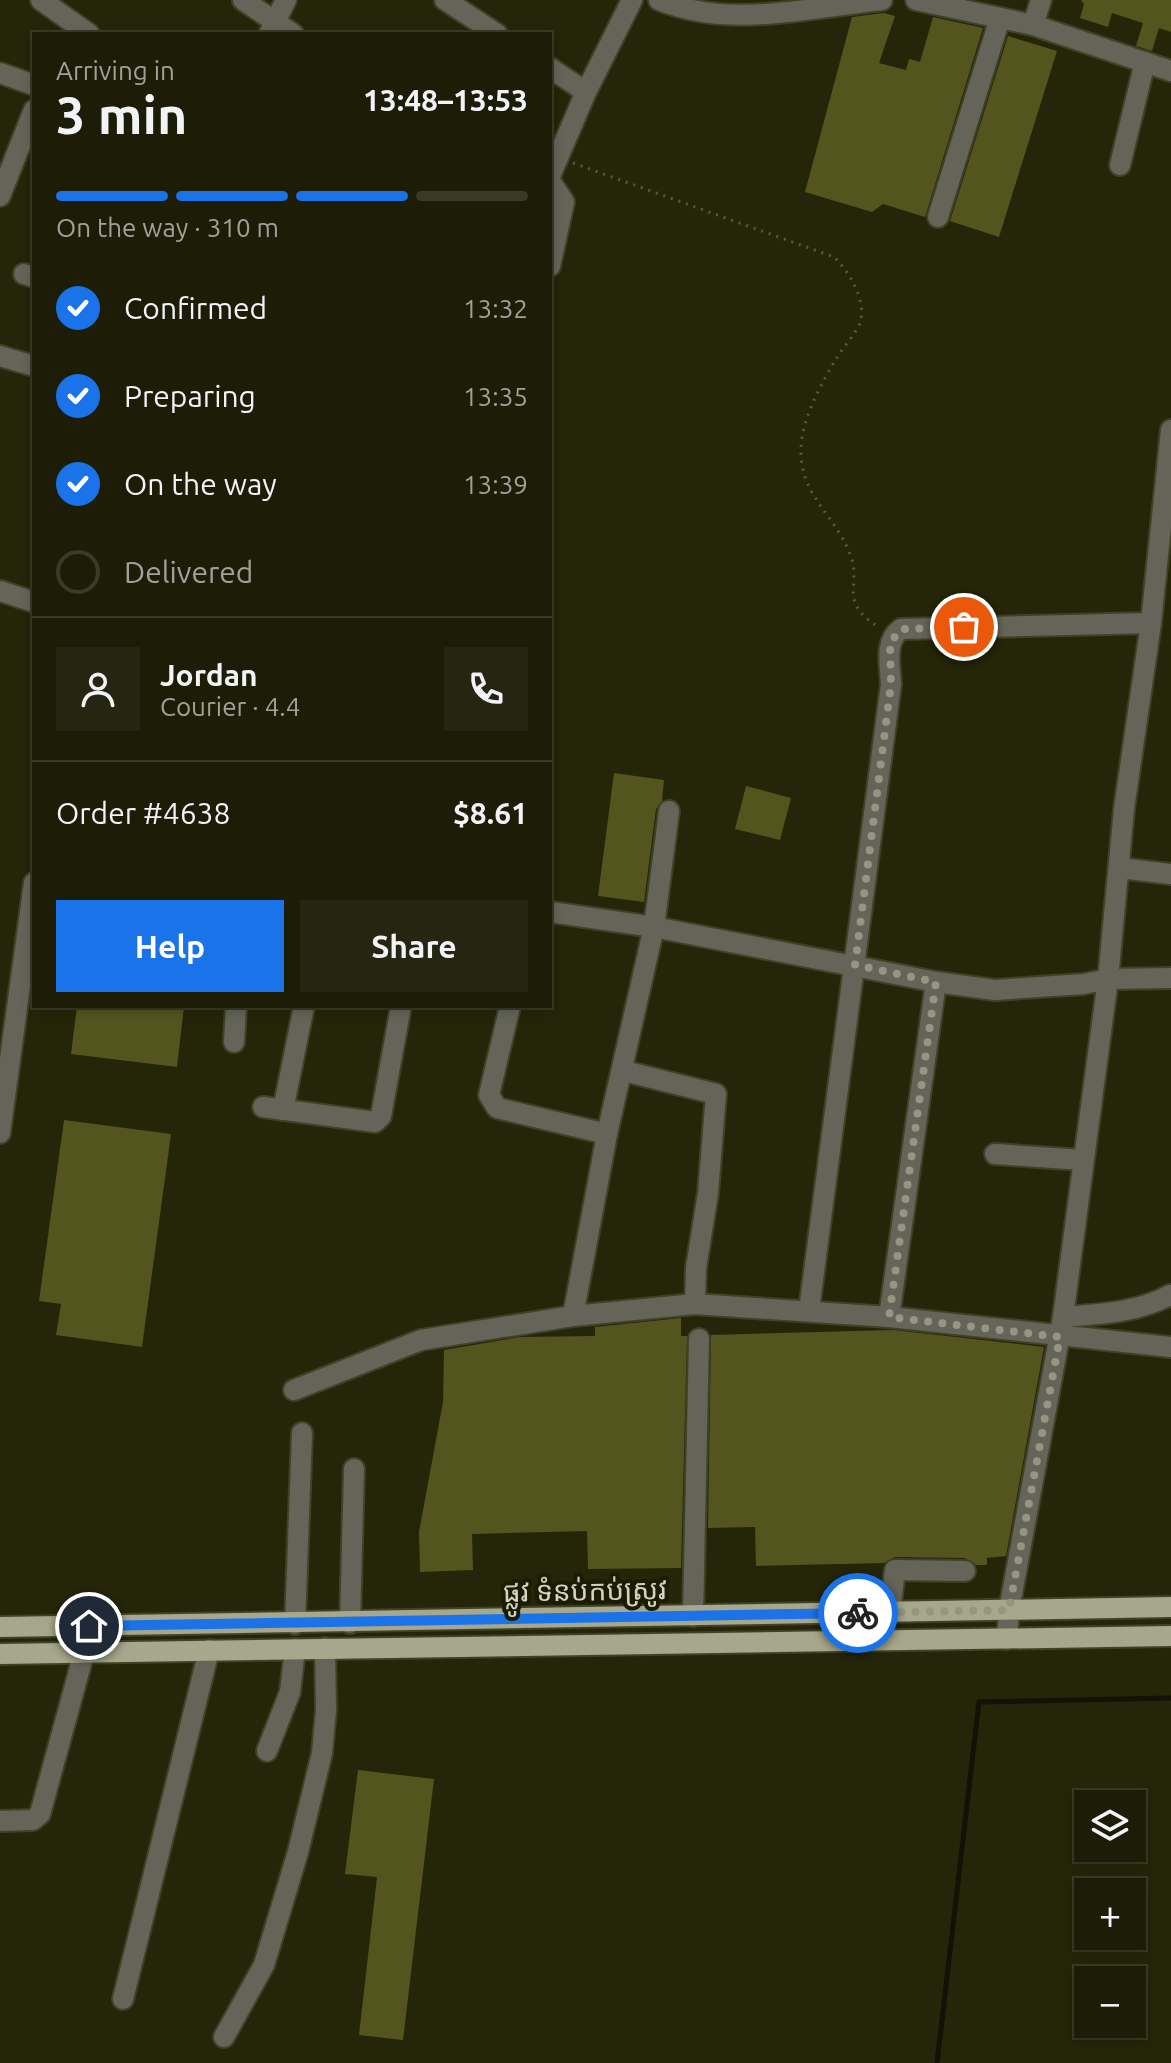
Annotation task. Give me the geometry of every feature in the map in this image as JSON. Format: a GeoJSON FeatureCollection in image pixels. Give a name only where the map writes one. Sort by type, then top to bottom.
{"type":"FeatureCollection","features":[{"type":"Feature","properties":{"kind":"main road","name":"ផ្លូវ ទំនប់កប់ស្រូវ"},"geometry":{"type":"LineString","coordinates":[[0,1627],[1171,1607]]}},
{"type":"Feature","properties":{"kind":"main road","name":"ផ្លូវ ទំនប់កប់ស្រូវ"},"geometry":{"type":"LineString","coordinates":[[0,1654],[1171,1636]]}},
{"type":"Feature","properties":{"kind":"street"},"geometry":{"type":"LineString","coordinates":[[41,0],[86,32]]}},
{"type":"Feature","properties":{"kind":"street"},"geometry":{"type":"LineString","coordinates":[[243,0],[272,28],[286,0]]}},
{"type":"Feature","properties":{"kind":"street"},"geometry":{"type":"LineString","coordinates":[[445,0],[494,32]]}},
{"type":"Feature","properties":{"kind":"street"},"geometry":{"type":"LineString","coordinates":[[552,174],[586,92],[632,0]]}},
{"type":"Feature","properties":{"kind":"street"},"geometry":{"type":"LineString","coordinates":[[660,0],[707,15],[736,17],[882,0]]}},
{"type":"Feature","properties":{"kind":"street"},"geometry":{"type":"LineString","coordinates":[[916,0],[1033,25],[1171,71]]}},
{"type":"Feature","properties":{"kind":"street"},"geometry":{"type":"LineString","coordinates":[[1033,25],[1041,0]]}},
{"type":"Feature","properties":{"kind":"street"},"geometry":{"type":"LineString","coordinates":[[938,217],[1000,18]]}},
{"type":"Feature","properties":{"kind":"street"},"geometry":{"type":"LineString","coordinates":[[1120,165],[1145,62]]}},
{"type":"Feature","properties":{"kind":"street"},"geometry":{"type":"LineString","coordinates":[[552,69],[586,92]]}},
{"type":"Feature","properties":{"kind":"street"},"geometry":{"type":"LineString","coordinates":[[0,73],[32,84]]}},
{"type":"Feature","properties":{"kind":"street"},"geometry":{"type":"LineString","coordinates":[[0,196],[32,115]]}},
{"type":"Feature","properties":{"kind":"street"},"geometry":{"type":"LineString","coordinates":[[552,181],[564,202],[552,257]]}},
{"type":"Feature","properties":{"kind":"street"},"geometry":{"type":"LineString","coordinates":[[0,356],[32,365]]}},
{"type":"Feature","properties":{"kind":"street"},"geometry":{"type":"LineString","coordinates":[[1007,1639],[1009,1610],[1062,1327],[1108,979],[1171,430]]}},
{"type":"Feature","properties":{"kind":"street"},"geometry":{"type":"LineString","coordinates":[[0,591],[32,601]]}},
{"type":"Feature","properties":{"kind":"street"},"geometry":{"type":"LineString","coordinates":[[809,1310],[891,684],[890,643],[894,634],[901,629],[1151,623]]}},
{"type":"Feature","properties":{"kind":"street"},"geometry":{"type":"LineString","coordinates":[[573,1316],[607,1134],[624,1071],[654,927],[669,811]]}},
{"type":"Feature","properties":{"kind":"street"},"geometry":{"type":"LineString","coordinates":[[1119,868],[1171,874]]}},
{"type":"Feature","properties":{"kind":"street"},"geometry":{"type":"LineString","coordinates":[[0,1133],[32,898]]}},
{"type":"Feature","properties":{"kind":"street"},"geometry":{"type":"LineString","coordinates":[[552,912],[654,927],[936,982],[995,990],[1084,984],[1108,979],[1171,978]]}},
{"type":"Feature","properties":{"kind":"street"},"geometry":{"type":"LineString","coordinates":[[889,1317],[936,982]]}},
{"type":"Feature","properties":{"kind":"street"},"geometry":{"type":"LineString","coordinates":[[234,1042],[236,1008]]}},
{"type":"Feature","properties":{"kind":"street"},"geometry":{"type":"LineString","coordinates":[[303,1008],[273,1108],[375,1122],[381,1116],[401,1008]]}},
{"type":"Feature","properties":{"kind":"street"},"geometry":{"type":"LineString","coordinates":[[510,1008],[489,1095],[492,1103],[497,1108],[607,1134]]}},
{"type":"Feature","properties":{"kind":"street"},"geometry":{"type":"LineString","coordinates":[[624,1071],[716,1094],[708,1193],[696,1268],[695,1304]]}},
{"type":"Feature","properties":{"kind":"street"},"geometry":{"type":"LineString","coordinates":[[995,1154],[1083,1160]]}},
{"type":"Feature","properties":{"kind":"street"},"geometry":{"type":"LineString","coordinates":[[1062,1327],[1153,1304],[1170,1295]]}},
{"type":"Feature","properties":{"kind":"street"},"geometry":{"type":"LineString","coordinates":[[294,1390],[421,1340],[573,1316],[695,1304],[1062,1327],[1171,1347]]}},
{"type":"Feature","properties":{"kind":"street"},"geometry":{"type":"LineString","coordinates":[[693,1616],[699,1339]]}},
{"type":"Feature","properties":{"kind":"street"},"geometry":{"type":"LineString","coordinates":[[295,1624],[302,1433]]}},
{"type":"Feature","properties":{"kind":"street"},"geometry":{"type":"LineString","coordinates":[[350,1623],[354,1469]]}},
{"type":"Feature","properties":{"kind":"street"},"geometry":{"type":"LineString","coordinates":[[890,1612],[895,1570],[965,1571]]}},
{"type":"Feature","properties":{"kind":"street"},"geometry":{"type":"LineString","coordinates":[[224,2037],[264,1965],[298,1852],[322,1753],[326,1710],[325,1648]]}},
{"type":"Feature","properties":{"kind":"street"},"geometry":{"type":"LineString","coordinates":[[267,1751],[290,1692],[295,1649]]}},
{"type":"Feature","properties":{"kind":"street"},"geometry":{"type":"LineString","coordinates":[[123,1999],[209,1650]]}},
{"type":"Feature","properties":{"kind":"street"},"geometry":{"type":"LineString","coordinates":[[0,1821],[33,1820],[40,1814],[84,1653]]}},
{"type":"Feature","properties":{"kind":"path"},"geometry":{"type":"LineString","coordinates":[[560,157],[834,257],[847,270],[861,302],[860,323],[819,392],[802,438],[805,477],[820,510],[844,539],[852,558],[851,593],[860,612],[894,634]]}},
{"type":"Feature","properties":{"kind":"building"},"geometry":{"type":"Polygon","coordinates":[[[1081,0],[1171,0],[1171,32],[1159,28],[1152,51],[1136,46],[1143,23],[1112,13],[1108,27],[1080,18],[1084,4],[1081,0]]]}},
{"type":"Feature","properties":{"kind":"building"},"geometry":{"type":"Polygon","coordinates":[[[884,13],[895,16],[879,63],[906,70],[909,59],[920,62],[933,17],[983,28],[925,217],[883,204],[872,212],[805,192],[852,17],[884,13]]]}},
{"type":"Feature","properties":{"kind":"building"},"geometry":{"type":"Polygon","coordinates":[[[1008,36],[1057,51],[999,237],[950,221],[1008,36]]]}},
{"type":"Feature","properties":{"kind":"building"},"geometry":{"type":"Polygon","coordinates":[[[614,773],[664,780],[662,801],[656,809],[644,902],[598,896],[614,773]]]}},
{"type":"Feature","properties":{"kind":"building"},"geometry":{"type":"Polygon","coordinates":[[[746,786],[791,798],[780,840],[735,829],[746,786]]]}},
{"type":"Feature","properties":{"kind":"building"},"geometry":{"type":"Polygon","coordinates":[[[77,1008],[184,1008],[177,1067],[71,1054],[77,1008]]]}},
{"type":"Feature","properties":{"kind":"building"},"geometry":{"type":"Polygon","coordinates":[[[64,1120],[171,1134],[142,1347],[56,1335],[61,1304],[39,1301],[64,1120]]]}},
{"type":"Feature","properties":{"kind":"building"},"geometry":{"type":"Polygon","coordinates":[[[681,1318],[681,1336],[687,1336],[681,1568],[588,1569],[587,1531],[472,1534],[473,1570],[420,1572],[419,1532],[443,1402],[444,1350],[520,1337],[595,1336],[595,1327],[681,1318]]]}},
{"type":"Feature","properties":{"kind":"building"},"geometry":{"type":"Polygon","coordinates":[[[893,1330],[1044,1347],[1006,1556],[987,1558],[987,1565],[976,1565],[965,1558],[895,1557],[884,1563],[756,1566],[755,1527],[708,1528],[711,1335],[893,1330]]]}},
{"type":"Feature","properties":{"kind":"building"},"geometry":{"type":"Polygon","coordinates":[[[358,1770],[434,1779],[403,2040],[359,2035],[377,1877],[345,1874],[358,1770]]]}},
{"type":"Feature","properties":{"kind":"waterway"},"geometry":{"type":"LineString","coordinates":[[937,2063],[979,1702],[1171,1698]]}},
{"type":"Feature","properties":{"kind":"way so far"},"geometry":{"type":"LineString","coordinates":[[858,1613],[1009,1610],[1060,1337],[889,1317],[936,982],[855,965],[891,684],[890,643],[894,634],[901,629],[964,627]]}},
{"type":"Feature","properties":{"kind":"route"},"geometry":{"type":"LineString","coordinates":[[89,1626],[858,1613]]}}]}
